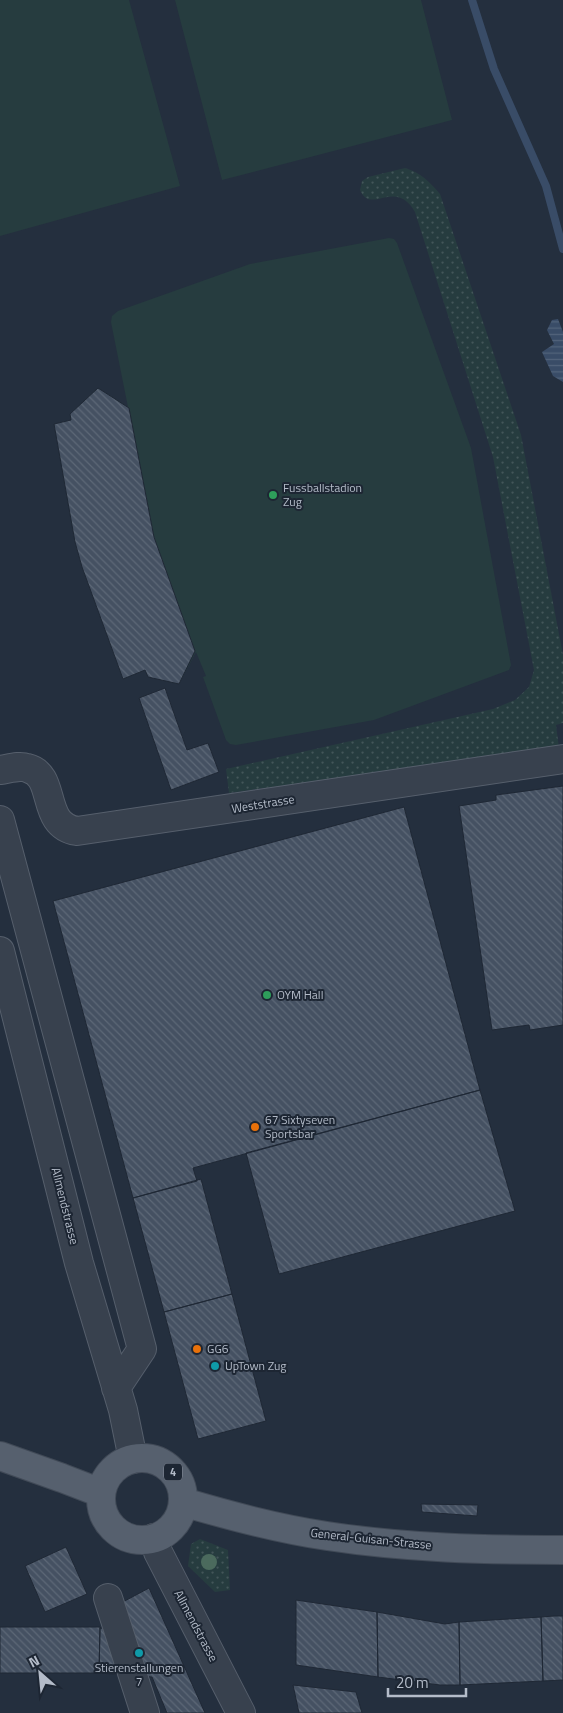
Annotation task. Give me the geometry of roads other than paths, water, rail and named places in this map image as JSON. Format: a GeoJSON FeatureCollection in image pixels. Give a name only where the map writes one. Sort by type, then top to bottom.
{"type":"FeatureCollection","features":[{"type":"Feature","properties":{"kind":"main road"},"geometry":{"type":"LineString","coordinates":[[0,1456],[101,1493]]}},
{"type":"Feature","properties":{"kind":"main road"},"geometry":{"type":"LineString","coordinates":[[133,1459],[122,1463],[112,1471],[104,1481],[101,1493],[101,1505],[104,1516],[120,1534],[130,1539],[154,1538],[171,1528],[181,1512],[183,1502]]}},
{"type":"Feature","properties":{"kind":"main road","name":"4"},"geometry":{"type":"LineString","coordinates":[[133,1459],[155,1460],[165,1465],[179,1481],[183,1502]]}},
{"type":"Feature","properties":{"kind":"main road","name":"General-Guisan-Strasse"},"geometry":{"type":"LineString","coordinates":[[183,1502],[228,1515],[327,1536],[473,1549],[563,1550]]}},
{"type":"Feature","properties":{"kind":"street","name":"Weststrasse"},"geometry":{"type":"LineString","coordinates":[[0,770],[21,767],[35,772],[44,784],[57,820],[69,830],[77,831],[563,759]]}},
{"type":"Feature","properties":{"kind":"street"},"geometry":{"type":"LineString","coordinates":[[0,820],[142,1349],[116,1388]]}},
{"type":"Feature","properties":{"kind":"street","name":"Allmendstrasse"},"geometry":{"type":"LineString","coordinates":[[0,951],[79,1263],[123,1410],[133,1459]]}},
{"type":"Feature","properties":{"kind":"street","name":"Allmendstrasse"},"geometry":{"type":"LineString","coordinates":[[154,1538],[158,1552],[241,1713]]}},
{"type":"Feature","properties":{"kind":"street"},"geometry":{"type":"LineString","coordinates":[[108,1598],[145,1713]]}},
{"type":"Feature","properties":{"kind":"water"},"geometry":{"type":"Polygon","coordinates":[[[558,319],[563,332],[563,382],[553,376],[542,352],[554,344],[547,330],[552,320],[558,319]]]}},
{"type":"Feature","properties":{"kind":"waterway"},"geometry":{"type":"LineString","coordinates":[[472,0],[494,69],[546,186],[563,249]]}},
{"type":"Feature","properties":{"kind":"place","name":"Fussballstadion Zug"},"geometry":{"type":"Point","coordinates":[273,495]}},
{"type":"Feature","properties":{"kind":"place","name":"OYM Hall"},"geometry":{"type":"Point","coordinates":[267,995]}},
{"type":"Feature","properties":{"kind":"place","name":"67 Sixtyseven Sportsbar"},"geometry":{"type":"Point","coordinates":[255,1127]}},
{"type":"Feature","properties":{"kind":"place","name":"GG6"},"geometry":{"type":"Point","coordinates":[197,1349]}},
{"type":"Feature","properties":{"kind":"place","name":"UpTown Zug"},"geometry":{"type":"Point","coordinates":[215,1366]}},
{"type":"Feature","properties":{"kind":"place","name":"Stierenstallungen 7"},"geometry":{"type":"Point","coordinates":[139,1653]}}]}
